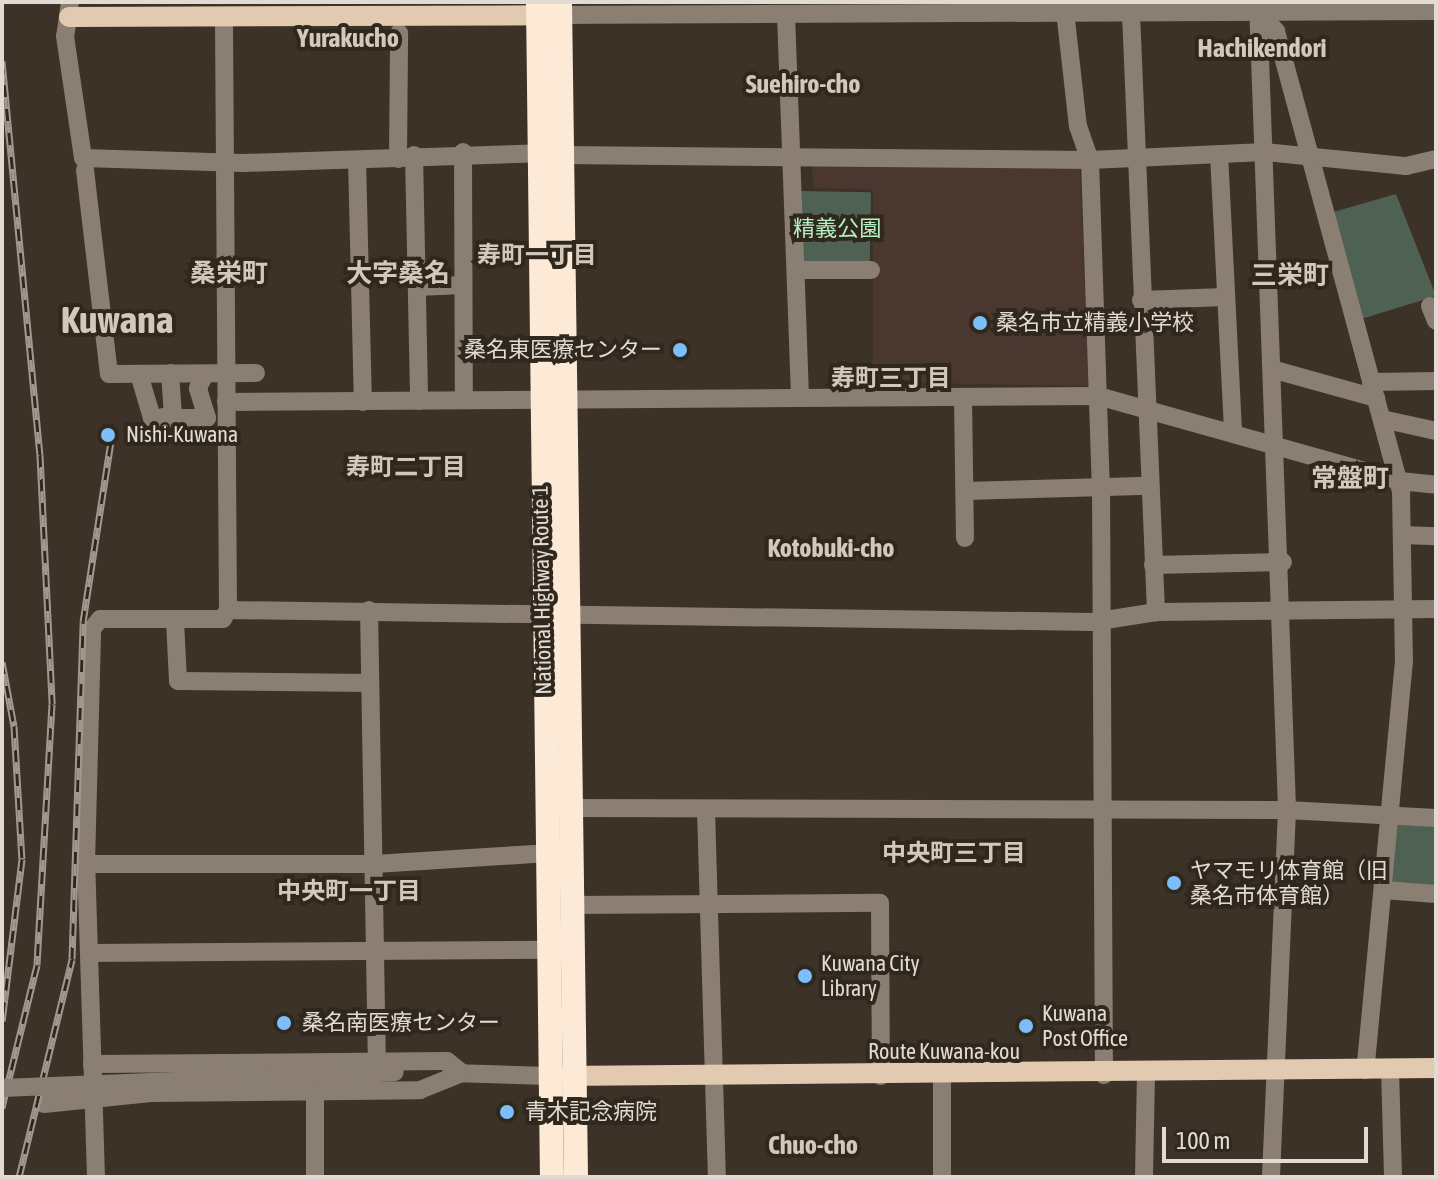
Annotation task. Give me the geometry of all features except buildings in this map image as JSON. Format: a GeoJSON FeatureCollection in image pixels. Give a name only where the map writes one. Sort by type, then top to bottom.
{"type":"FeatureCollection","features":[{"type":"Feature","properties":{"kind":"highway","name":"National Highway Route 1"},"geometry":{"type":"LineString","coordinates":[[549,8],[556,613],[548,853],[548,1076],[552,1177]]}},
{"type":"Feature","properties":{"kind":"highway","name":"National Highway Route 1"},"geometry":{"type":"LineString","coordinates":[[556,613],[571,808],[576,1177]]}},
{"type":"Feature","properties":{"kind":"main road"},"geometry":{"type":"LineString","coordinates":[[69,10],[224,17],[549,8]]}},
{"type":"Feature","properties":{"kind":"main road","name":"Route Kuwana-kou"},"geometry":{"type":"LineString","coordinates":[[548,1076],[1146,1075],[1436,1068]]}},
{"type":"Feature","properties":{"kind":"street"},"geometry":{"type":"LineString","coordinates":[[549,8],[691,8],[786,14],[918,8],[1064,7],[1131,13],[1258,7],[1436,11]]}},
{"type":"Feature","properties":{"kind":"street"},"geometry":{"type":"LineString","coordinates":[[1064,7],[1078,126],[1090,160],[1101,486],[1104,1075]]}},
{"type":"Feature","properties":{"kind":"street"},"geometry":{"type":"LineString","coordinates":[[1258,7],[1283,562],[1287,810],[1271,1177]]}},
{"type":"Feature","properties":{"kind":"street"},"geometry":{"type":"LineString","coordinates":[[1258,7],[1276,31],[1313,155],[1400,481],[1404,609],[1384,890],[1365,1070]]}},
{"type":"Feature","properties":{"kind":"street"},"geometry":{"type":"LineString","coordinates":[[69,10],[83,158],[357,160],[463,152],[1090,160],[1265,152],[1406,166],[1436,159]]}},
{"type":"Feature","properties":{"kind":"street"},"geometry":{"type":"LineString","coordinates":[[1131,13],[1156,612]]}},
{"type":"Feature","properties":{"kind":"street"},"geometry":{"type":"LineString","coordinates":[[786,14],[798,270],[800,398]]}},
{"type":"Feature","properties":{"kind":"street"},"geometry":{"type":"LineString","coordinates":[[224,17],[226,615]]}},
{"type":"Feature","properties":{"kind":"street"},"geometry":{"type":"LineString","coordinates":[[399,33],[417,287],[419,401]]}},
{"type":"Feature","properties":{"kind":"street"},"geometry":{"type":"LineString","coordinates":[[463,152],[464,400]]}},
{"type":"Feature","properties":{"kind":"street"},"geometry":{"type":"LineString","coordinates":[[1219,154],[1233,431]]}},
{"type":"Feature","properties":{"kind":"street"},"geometry":{"type":"LineString","coordinates":[[70,158],[88,170],[109,374],[170,373],[202,381]]}},
{"type":"Feature","properties":{"kind":"street"},"geometry":{"type":"LineString","coordinates":[[357,160],[363,402]]}},
{"type":"Feature","properties":{"kind":"street"},"geometry":{"type":"LineString","coordinates":[[798,270],[871,270]]}},
{"type":"Feature","properties":{"kind":"street"},"geometry":{"type":"LineString","coordinates":[[417,287],[463,285]]}},
{"type":"Feature","properties":{"kind":"street"},"geometry":{"type":"LineString","coordinates":[[1141,300],[1226,297]]}},
{"type":"Feature","properties":{"kind":"street"},"geometry":{"type":"LineString","coordinates":[[1275,370],[1374,390],[1436,381]]}},
{"type":"Feature","properties":{"kind":"street"},"geometry":{"type":"LineString","coordinates":[[170,373],[173,410]]}},
{"type":"Feature","properties":{"kind":"street"},"geometry":{"type":"LineString","coordinates":[[139,374],[152,418],[173,410],[202,381],[226,373],[256,373]]}},
{"type":"Feature","properties":{"kind":"street"},"geometry":{"type":"LineString","coordinates":[[173,410],[207,418],[202,381]]}},
{"type":"Feature","properties":{"kind":"street"},"geometry":{"type":"LineString","coordinates":[[226,402],[1098,396],[1149,405],[1400,481],[1436,485]]}},
{"type":"Feature","properties":{"kind":"street"},"geometry":{"type":"LineString","coordinates":[[963,397],[965,538]]}},
{"type":"Feature","properties":{"kind":"street"},"geometry":{"type":"LineString","coordinates":[[1382,419],[1436,431]]}},
{"type":"Feature","properties":{"kind":"street"},"geometry":{"type":"LineString","coordinates":[[965,491],[1149,486]]}},
{"type":"Feature","properties":{"kind":"street"},"geometry":{"type":"LineString","coordinates":[[1403,535],[1436,536]]}},
{"type":"Feature","properties":{"kind":"street"},"geometry":{"type":"LineString","coordinates":[[1153,565],[1283,562]]}},
{"type":"Feature","properties":{"kind":"street"},"geometry":{"type":"LineString","coordinates":[[96,1177],[86,864],[92,629],[100,619],[175,621],[226,615],[369,610],[1101,619],[1156,612],[1436,609]]}},
{"type":"Feature","properties":{"kind":"street"},"geometry":{"type":"LineString","coordinates":[[369,610],[377,1060]]}},
{"type":"Feature","properties":{"kind":"street"},"geometry":{"type":"LineString","coordinates":[[175,621],[178,681],[370,683]]}},
{"type":"Feature","properties":{"kind":"street"},"geometry":{"type":"LineString","coordinates":[[571,808],[1287,810],[1436,818]]}},
{"type":"Feature","properties":{"kind":"street"},"geometry":{"type":"LineString","coordinates":[[706,810],[717,1075],[717,1177]]}},
{"type":"Feature","properties":{"kind":"street"},"geometry":{"type":"LineString","coordinates":[[86,864],[375,864],[548,853]]}},
{"type":"Feature","properties":{"kind":"street"},"geometry":{"type":"LineString","coordinates":[[1384,890],[1436,894]]}},
{"type":"Feature","properties":{"kind":"street"},"geometry":{"type":"LineString","coordinates":[[570,905],[880,903],[881,1076]]}},
{"type":"Feature","properties":{"kind":"street"},"geometry":{"type":"LineString","coordinates":[[90,953],[548,950]]}},
{"type":"Feature","properties":{"kind":"street"},"geometry":{"type":"LineString","coordinates":[[92,1064],[447,1061],[462,1073]]}},
{"type":"Feature","properties":{"kind":"street"},"geometry":{"type":"LineString","coordinates":[[1390,1069],[1393,1177]]}},
{"type":"Feature","properties":{"kind":"street"},"geometry":{"type":"LineString","coordinates":[[2,1088],[395,1072],[548,1076]]}},
{"type":"Feature","properties":{"kind":"street"},"geometry":{"type":"LineString","coordinates":[[44,1104],[93,1099],[420,1090],[462,1073]]}},
{"type":"Feature","properties":{"kind":"street"},"geometry":{"type":"LineString","coordinates":[[1144,1177],[1146,1075]]}},
{"type":"Feature","properties":{"kind":"street"},"geometry":{"type":"LineString","coordinates":[[942,1076],[942,1177]]}},
{"type":"Feature","properties":{"kind":"street"},"geometry":{"type":"LineString","coordinates":[[315,1093],[315,1177]]}},
{"type":"Feature","properties":{"kind":"shaded area","name":"桑名市立精義小学校"},"geometry":{"type":"Polygon","coordinates":[[[812,165],[1080,169],[1089,386],[873,382],[873,189],[813,188],[812,165]]]}},
{"type":"Feature","properties":{"kind":"green space","name":"精義公園"},"geometry":{"type":"Polygon","coordinates":[[[801,191],[871,192],[870,268],[800,267],[801,191]]]}},
{"type":"Feature","properties":{"kind":"green space"},"geometry":{"type":"Polygon","coordinates":[[[1396,194],[1436,296],[1358,320],[1330,213],[1396,194]]]}},
{"type":"Feature","properties":{"kind":"green space"},"geometry":{"type":"Polygon","coordinates":[[[1397,820],[1436,824],[1436,889],[1391,885],[1397,820]]]}},
{"type":"Feature","properties":{"kind":"railway"},"geometry":{"type":"LineString","coordinates":[[2,61],[40,455],[52,704],[37,965],[2,1108]]}},
{"type":"Feature","properties":{"kind":"railway"},"geometry":{"type":"LineString","coordinates":[[19,1177],[72,959],[83,622],[112,435]]}},
{"type":"Feature","properties":{"kind":"railway"},"geometry":{"type":"LineString","coordinates":[[2,662],[14,726],[22,859],[2,1021]]}},
{"type":"Feature","properties":{"kind":"place","name":"桑名市立精義小学校"},"geometry":{"type":"Point","coordinates":[980,323]}},
{"type":"Feature","properties":{"kind":"place","name":"桑名東医療センター"},"geometry":{"type":"Point","coordinates":[680,350]}},
{"type":"Feature","properties":{"kind":"place","name":"Nishi-Kuwana"},"geometry":{"type":"Point","coordinates":[108,435]}},
{"type":"Feature","properties":{"kind":"place","name":"ヤマモリ体育館（旧 桑名市体育館）"},"geometry":{"type":"Point","coordinates":[1174,883]}},
{"type":"Feature","properties":{"kind":"place","name":"Kuwana City Library"},"geometry":{"type":"Point","coordinates":[805,976]}},
{"type":"Feature","properties":{"kind":"place","name":"桑名南医療センター"},"geometry":{"type":"Point","coordinates":[284,1023]}},
{"type":"Feature","properties":{"kind":"place","name":"Kuwana Post Office"},"geometry":{"type":"Point","coordinates":[1026,1026]}},
{"type":"Feature","properties":{"kind":"place","name":"青木記念病院"},"geometry":{"type":"Point","coordinates":[507,1112]}},
{"type":"Feature","properties":{"kind":"district","name":"Yurakucho"},"geometry":{"type":"Point","coordinates":[348,39]}},
{"type":"Feature","properties":{"kind":"district","name":"Hachikendori"},"geometry":{"type":"Point","coordinates":[1262,49]}},
{"type":"Feature","properties":{"kind":"district","name":"Suehiro-cho"},"geometry":{"type":"Point","coordinates":[803,85]}},
{"type":"Feature","properties":{"kind":"district","name":"寿町一丁目"},"geometry":{"type":"Point","coordinates":[537,255]}},
{"type":"Feature","properties":{"kind":"district","name":"桑栄町"},"geometry":{"type":"Point","coordinates":[229,274]}},
{"type":"Feature","properties":{"kind":"district","name":"大字桑名"},"geometry":{"type":"Point","coordinates":[398,274]}},
{"type":"Feature","properties":{"kind":"district","name":"三栄町"},"geometry":{"type":"Point","coordinates":[1290,276]}},
{"type":"Feature","properties":{"kind":"district","name":"Kuwana"},"geometry":{"type":"Point","coordinates":[117,320]}},
{"type":"Feature","properties":{"kind":"district","name":"寿町三丁目"},"geometry":{"type":"Point","coordinates":[891,378]}},
{"type":"Feature","properties":{"kind":"district","name":"寿町二丁目"},"geometry":{"type":"Point","coordinates":[406,467]}},
{"type":"Feature","properties":{"kind":"district","name":"常盤町"},"geometry":{"type":"Point","coordinates":[1350,479]}},
{"type":"Feature","properties":{"kind":"district","name":"Kotobuki-cho"},"geometry":{"type":"Point","coordinates":[831,549]}},
{"type":"Feature","properties":{"kind":"district","name":"中央町三丁目"},"geometry":{"type":"Point","coordinates":[954,853]}},
{"type":"Feature","properties":{"kind":"district","name":"中央町一丁目"},"geometry":{"type":"Point","coordinates":[349,891]}},
{"type":"Feature","properties":{"kind":"district","name":"Chuo-cho"},"geometry":{"type":"Point","coordinates":[813,1146]}}]}
